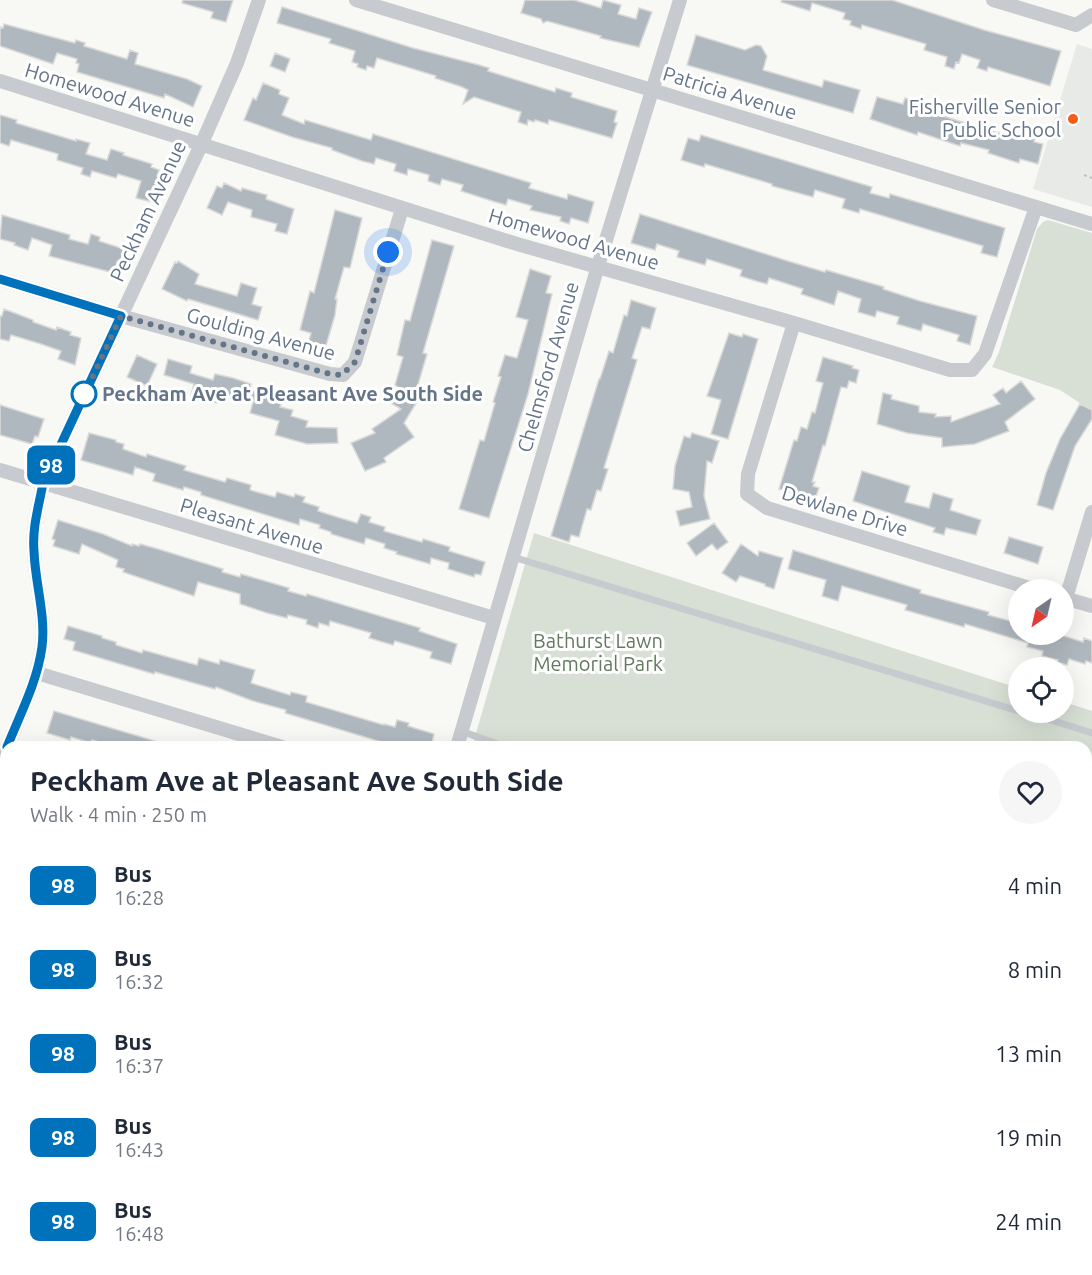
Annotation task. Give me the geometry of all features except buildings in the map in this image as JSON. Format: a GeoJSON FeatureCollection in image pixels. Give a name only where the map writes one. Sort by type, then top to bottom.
{"type":"FeatureCollection","features":[{"type":"Feature","properties":{"kind":"street","name":"Peckham Avenue"},"geometry":{"type":"LineString","coordinates":[[9,741],[37,674],[42,645],[33,539],[36,510],[43,483],[202,143],[237,63],[259,0]]}},
{"type":"Feature","properties":{"kind":"street","name":"Patricia Avenue"},"geometry":{"type":"LineString","coordinates":[[356,0],[1092,224]]}},
{"type":"Feature","properties":{"kind":"street","name":"Chelmsford Avenue"},"geometry":{"type":"LineString","coordinates":[[458,741],[598,266],[680,0]]}},
{"type":"Feature","properties":{"kind":"street"},"geometry":{"type":"LineString","coordinates":[[993,0],[1076,25],[1089,18]]}},
{"type":"Feature","properties":{"kind":"street","name":"Homewood Avenue"},"geometry":{"type":"LineString","coordinates":[[0,81],[517,244],[950,370],[972,370],[985,354],[1036,207]]}},
{"type":"Feature","properties":{"kind":"street","name":"Goulding Avenue"},"geometry":{"type":"LineString","coordinates":[[0,279],[121,316],[330,374],[342,375],[355,362],[402,209]]}},
{"type":"Feature","properties":{"kind":"street","name":"Dewlane Drive"},"geometry":{"type":"LineString","coordinates":[[794,323],[748,474],[747,494],[767,508],[1008,581]]}},
{"type":"Feature","properties":{"kind":"street","name":"Pleasant Avenue"},"geometry":{"type":"LineString","coordinates":[[0,470],[494,618]]}},
{"type":"Feature","properties":{"kind":"street"},"geometry":{"type":"LineString","coordinates":[[1071,579],[1092,512]]}},
{"type":"Feature","properties":{"kind":"street"},"geometry":{"type":"LineString","coordinates":[[1074,601],[1092,606]]}},
{"type":"Feature","properties":{"kind":"street"},"geometry":{"type":"LineString","coordinates":[[37,674],[262,741]]}},
{"type":"Feature","properties":{"kind":"lane"},"geometry":{"type":"LineString","coordinates":[[512,557],[1008,708]]}},
{"type":"Feature","properties":{"kind":"lane"},"geometry":{"type":"LineString","coordinates":[[1060,723],[1092,733]]}},
{"type":"Feature","properties":{"kind":"lane"},"geometry":{"type":"LineString","coordinates":[[461,731],[490,741]]}},
{"type":"Feature","properties":{"kind":"path"},"geometry":{"type":"LineString","coordinates":[[1084,175],[1092,178]]}},
{"type":"Feature","properties":{"kind":"shaded area","name":"Fisherville Senior Public School"},"geometry":{"type":"Polygon","coordinates":[[[1077,44],[1092,49],[1092,207],[1033,189],[1077,44]]]}},
{"type":"Feature","properties":{"kind":"green space"},"geometry":{"type":"Polygon","coordinates":[[[1048,220],[1092,233],[1092,411],[1060,390],[992,367],[999,352],[1037,229],[1048,220]]]}},
{"type":"Feature","properties":{"kind":"green space","name":"Bathurst Lawn Memorial Park"},"geometry":{"type":"Polygon","coordinates":[[[534,533],[1008,685],[1008,723],[1074,723],[1074,705],[1092,711],[1092,741],[474,741],[534,533]]]}},
{"type":"Feature","properties":{"kind":"bus line","name":"98"},"geometry":{"type":"LineString","coordinates":[[0,279],[121,316],[43,483],[36,510],[33,539],[41,607],[42,645],[37,674],[9,741]]}},
{"type":"Feature","properties":{"kind":"place","name":"Fisherville Senior Public School"},"geometry":{"type":"Point","coordinates":[1073,119]}},
{"type":"Feature","properties":{"kind":"place","name":"Peckham Ave at Pleasant Ave South Side"},"geometry":{"type":"Point","coordinates":[84,394]}},
{"type":"Feature","properties":{"kind":"route"},"geometry":{"type":"LineString","coordinates":[[84,394],[82,400],[121,316],[330,374],[342,375],[355,362],[388,252]]}}]}
